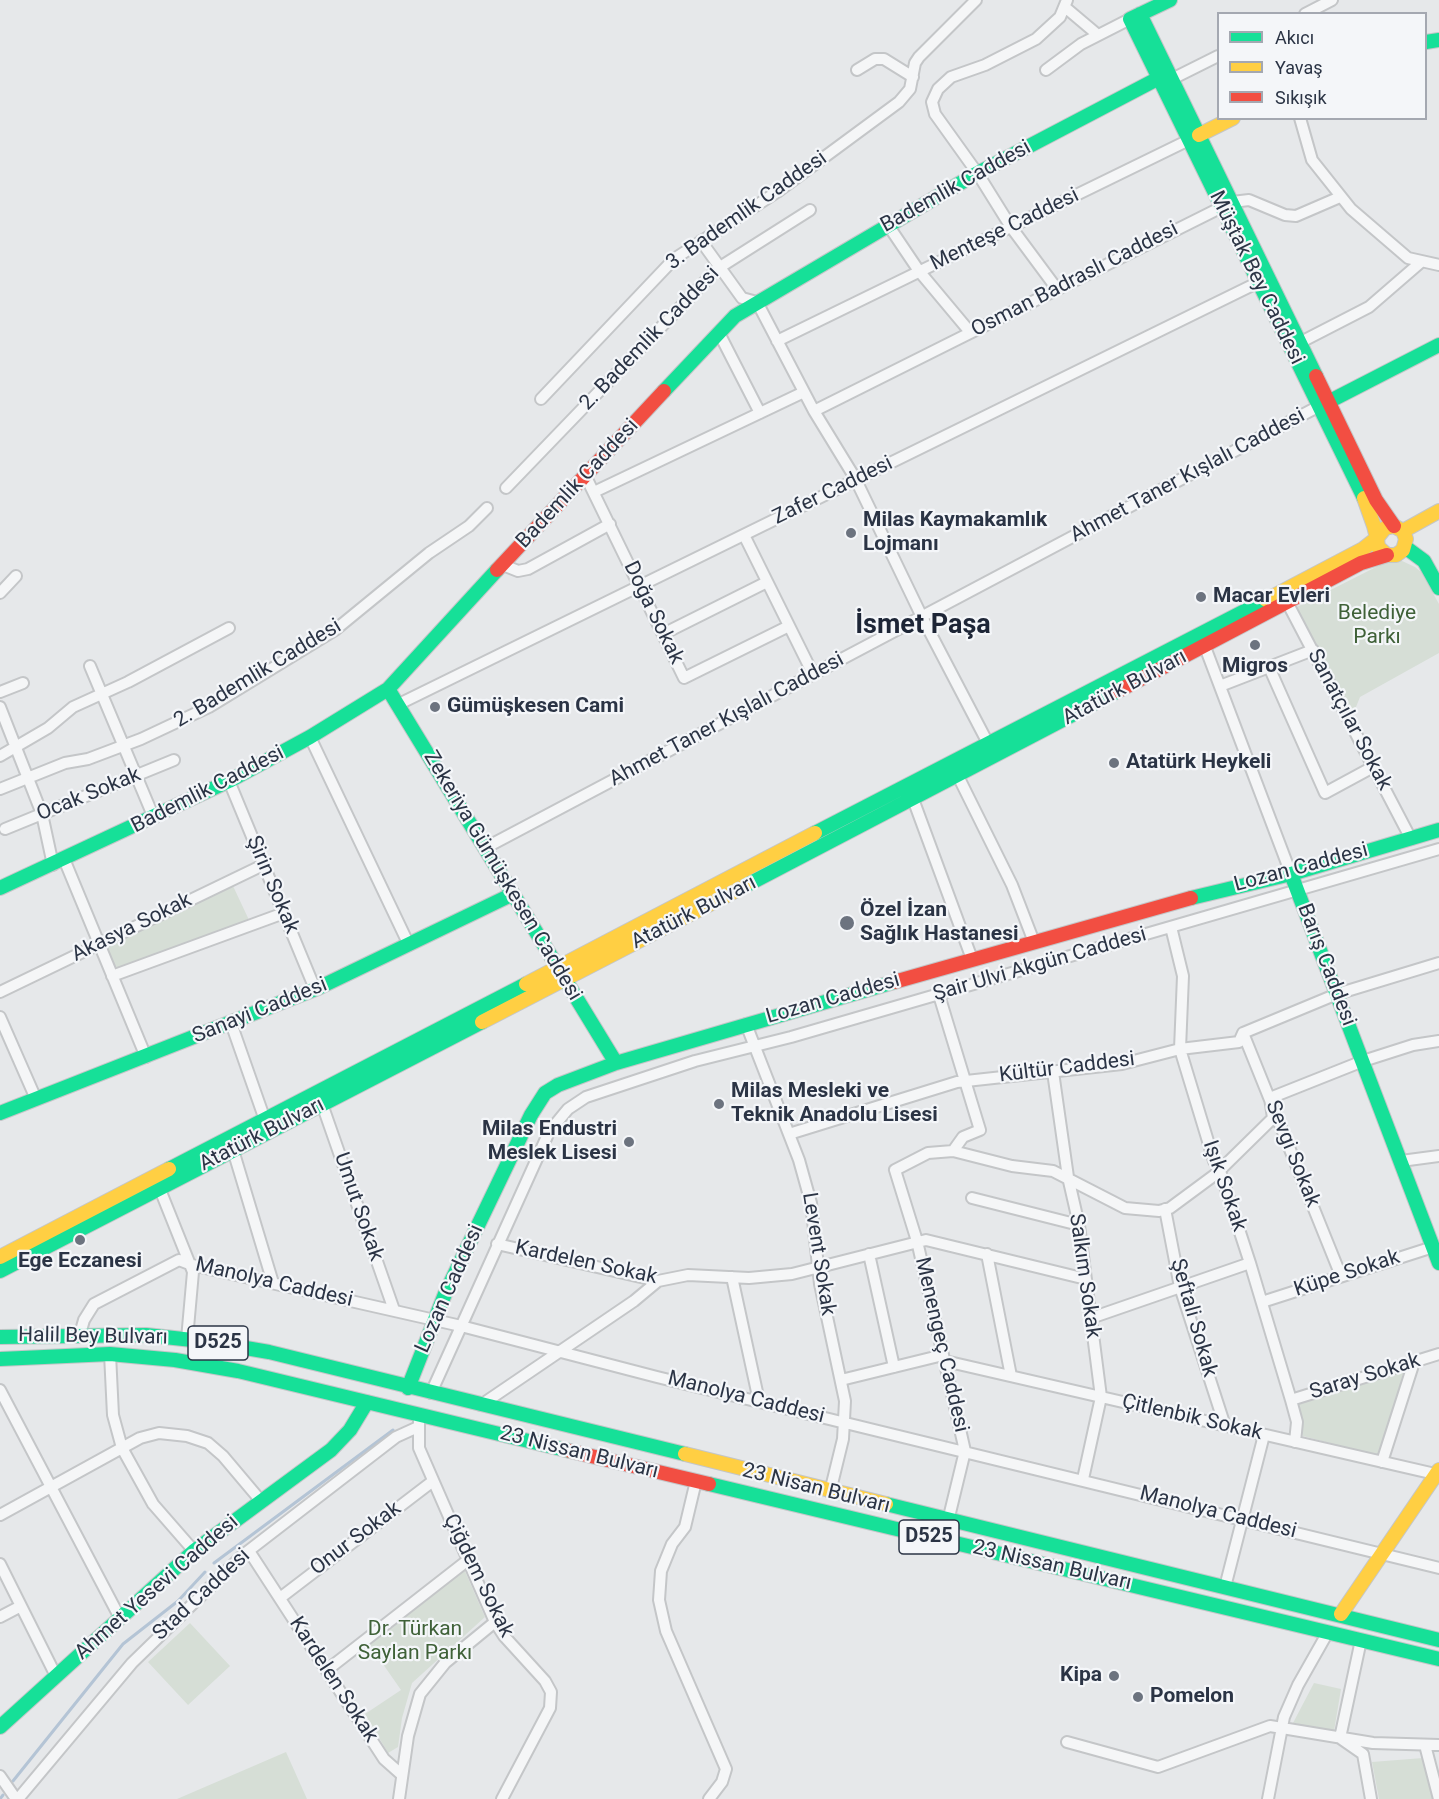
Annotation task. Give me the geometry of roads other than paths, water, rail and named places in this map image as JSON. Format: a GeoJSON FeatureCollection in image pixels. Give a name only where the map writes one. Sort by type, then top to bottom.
{"type":"FeatureCollection","features":[{"type":"Feature","properties":{"kind":"main road"},"geometry":{"type":"LineString","coordinates":[[1135,17],[1170,0]]}},
{"type":"Feature","properties":{"kind":"main road","name":"Müştak Bey Caddesi"},"geometry":{"type":"LineString","coordinates":[[1135,17],[1324,404],[1376,500],[1398,529]]}},
{"type":"Feature","properties":{"kind":"main road","name":"Bademlik Caddesi"},"geometry":{"type":"LineString","coordinates":[[0,888],[229,782],[310,737],[388,689],[735,316],[978,174],[1165,78]]}},
{"type":"Feature","properties":{"kind":"main road","name":"Menteşe Caddesi"},"geometry":{"type":"LineString","coordinates":[[1194,137],[1229,120]]}},
{"type":"Feature","properties":{"kind":"main road","name":"Müştak Bey Caddesi"},"geometry":{"type":"LineString","coordinates":[[1264,280],[1301,342],[1324,404],[1370,513],[1377,538]]}},
{"type":"Feature","properties":{"kind":"main road"},"geometry":{"type":"LineString","coordinates":[[1324,404],[1439,345]]}},
{"type":"Feature","properties":{"kind":"main road"},"geometry":{"type":"LineString","coordinates":[[1398,529],[1406,538],[1405,547],[1400,554],[1387,555],[1378,547],[1377,538],[1385,528],[1398,529],[1439,511]]}},
{"type":"Feature","properties":{"kind":"main road","name":"Atatürk Bulvarı"},"geometry":{"type":"LineString","coordinates":[[0,1271],[322,1104],[562,974],[1203,640],[1364,549],[1377,538]]}},
{"type":"Feature","properties":{"kind":"main road"},"geometry":{"type":"LineString","coordinates":[[1405,547],[1424,561],[1439,588]]}},
{"type":"Feature","properties":{"kind":"main road","name":"Atatürk Bulvarı"},"geometry":{"type":"LineString","coordinates":[[1203,640],[1287,602],[1367,560],[1387,555]]}},
{"type":"Feature","properties":{"kind":"main road","name":"Zekeriya Gümüşkesen Caddesi"},"geometry":{"type":"LineString","coordinates":[[388,689],[616,1063]]}},
{"type":"Feature","properties":{"kind":"main road","name":"Atatürk Bulvarı"},"geometry":{"type":"LineString","coordinates":[[0,1257],[265,1120],[913,799],[955,770]]}},
{"type":"Feature","properties":{"kind":"main road","name":"Lozan Caddesi"},"geometry":{"type":"LineString","coordinates":[[408,1388],[435,1319],[531,1115],[541,1099],[558,1085],[616,1063],[746,1024],[1232,886],[1291,874],[1439,830]]}},
{"type":"Feature","properties":{"kind":"main road","name":"Barış Caddesi"},"geometry":{"type":"LineString","coordinates":[[1291,874],[1401,1161],[1434,1239],[1439,1263]]}},
{"type":"Feature","properties":{"kind":"main road","name":"Sanayi Caddesi"},"geometry":{"type":"LineString","coordinates":[[0,1113],[315,989],[513,894]]}},
{"type":"Feature","properties":{"kind":"main road","name":"Halil Bey Bulvarı"},"geometry":{"type":"LineString","coordinates":[[0,1337],[80,1334],[187,1339],[268,1352],[431,1393]]}},
{"type":"Feature","properties":{"kind":"main road","name":"Halil Bey Bulvarı"},"geometry":{"type":"LineString","coordinates":[[0,1359],[110,1354],[205,1365],[367,1402],[419,1420]]}},
{"type":"Feature","properties":{"kind":"main road","name":"23 Nisan Bulvarı"},"geometry":{"type":"LineString","coordinates":[[431,1393],[948,1521],[1341,1614]]}},
{"type":"Feature","properties":{"kind":"main road","name":"Ahmet Yesevi Caddesi"},"geometry":{"type":"LineString","coordinates":[[0,1727],[194,1551],[338,1443],[355,1424],[367,1402]]}},
{"type":"Feature","properties":{"kind":"main road","name":"23 Nissan Bulvarı"},"geometry":{"type":"LineString","coordinates":[[419,1420],[696,1481],[1439,1659]]}},
{"type":"Feature","properties":{"kind":"main road"},"geometry":{"type":"LineString","coordinates":[[1341,1614],[1438,1473]]}},
{"type":"Feature","properties":{"kind":"main road","name":"D525"},"geometry":{"type":"LineString","coordinates":[[1341,1614],[1439,1640]]}},
{"type":"Feature","properties":{"kind":"street","name":"3. Bademlik Caddesi"},"geometry":{"type":"LineString","coordinates":[[541,399],[642,290],[674,259],[777,192],[894,106],[907,93],[914,77],[915,63],[919,57],[976,0]]}},
{"type":"Feature","properties":{"kind":"street"},"geometry":{"type":"LineString","coordinates":[[1309,12],[1332,0]]}},
{"type":"Feature","properties":{"kind":"street"},"geometry":{"type":"LineString","coordinates":[[1057,289],[1011,227],[978,174],[938,118],[932,102],[935,92],[946,80],[1026,45],[1052,25],[1066,4],[1098,35]]}},
{"type":"Feature","properties":{"kind":"street"},"geometry":{"type":"LineString","coordinates":[[1047,70],[1081,44],[1135,17]]}},
{"type":"Feature","properties":{"kind":"street"},"geometry":{"type":"LineString","coordinates":[[1165,78],[1217,56]]}},
{"type":"Feature","properties":{"kind":"street"},"geometry":{"type":"LineString","coordinates":[[857,70],[875,59],[884,58],[914,77]]}},
{"type":"Feature","properties":{"kind":"street"},"geometry":{"type":"LineString","coordinates":[[1301,120],[1312,160],[1340,197],[1400,253],[1421,262],[1439,265]]}},
{"type":"Feature","properties":{"kind":"street","name":"Menteşe Caddesi"},"geometry":{"type":"LineString","coordinates":[[777,341],[1194,137]]}},
{"type":"Feature","properties":{"kind":"street"},"geometry":{"type":"LineString","coordinates":[[1227,204],[1249,200],[1291,216],[1340,197]]}},
{"type":"Feature","properties":{"kind":"street","name":"Osman Badraslı Caddesi"},"geometry":{"type":"LineString","coordinates":[[814,411],[1227,204]]}},
{"type":"Feature","properties":{"kind":"street","name":"2. Bademlik Caddesi"},"geometry":{"type":"LineString","coordinates":[[506,489],[719,267],[810,210]]}},
{"type":"Feature","properties":{"kind":"street"},"geometry":{"type":"LineString","coordinates":[[888,225],[919,271],[970,332]]}},
{"type":"Feature","properties":{"kind":"street"},"geometry":{"type":"LineString","coordinates":[[701,241],[742,298],[757,302],[814,411],[855,478],[922,617],[992,750]]}},
{"type":"Feature","properties":{"kind":"street"},"geometry":{"type":"LineString","coordinates":[[1301,342],[1369,307],[1421,262]]}},
{"type":"Feature","properties":{"kind":"street","name":"Zafer Caddesi"},"geometry":{"type":"LineString","coordinates":[[397,705],[855,478],[1264,280]]}},
{"type":"Feature","properties":{"kind":"street"},"geometry":{"type":"LineString","coordinates":[[719,333],[760,413]]}},
{"type":"Feature","properties":{"kind":"street"},"geometry":{"type":"LineString","coordinates":[[594,492],[804,392]]}},
{"type":"Feature","properties":{"kind":"street","name":"Ahmet Taner Kışlalı Caddesi"},"geometry":{"type":"LineString","coordinates":[[485,848],[1324,404]]}},
{"type":"Feature","properties":{"kind":"street","name":"Doğa Sokak"},"geometry":{"type":"LineString","coordinates":[[585,475],[684,678],[789,626]]}},
{"type":"Feature","properties":{"kind":"street","name":"2. Bademlik Caddesi"},"geometry":{"type":"LineString","coordinates":[[0,789],[28,777],[123,746],[195,715],[323,638],[429,553],[469,526],[487,508]]}},
{"type":"Feature","properties":{"kind":"street"},"geometry":{"type":"LineString","coordinates":[[503,565],[518,571],[528,569],[610,524]]}},
{"type":"Feature","properties":{"kind":"street"},"geometry":{"type":"LineString","coordinates":[[744,535],[813,674]]}},
{"type":"Feature","properties":{"kind":"street"},"geometry":{"type":"LineString","coordinates":[[0,593],[16,576]]}},
{"type":"Feature","properties":{"kind":"street"},"geometry":{"type":"LineString","coordinates":[[663,634],[767,582]]}},
{"type":"Feature","properties":{"kind":"street","name":"Sanatçılar Sokak"},"geometry":{"type":"LineString","coordinates":[[1287,602],[1411,838]]}},
{"type":"Feature","properties":{"kind":"street"},"geometry":{"type":"LineString","coordinates":[[0,756],[48,728],[73,706],[229,628]]}},
{"type":"Feature","properties":{"kind":"street","name":"Barış Caddesi"},"geometry":{"type":"LineString","coordinates":[[1203,640],[1291,874]]}},
{"type":"Feature","properties":{"kind":"street"},"geometry":{"type":"LineString","coordinates":[[1220,686],[1312,650]]}},
{"type":"Feature","properties":{"kind":"street"},"geometry":{"type":"LineString","coordinates":[[90,666],[154,818]]}},
{"type":"Feature","properties":{"kind":"street"},"geometry":{"type":"LineString","coordinates":[[1269,667],[1325,793],[1373,767]]}},
{"type":"Feature","properties":{"kind":"street"},"geometry":{"type":"LineString","coordinates":[[0,692],[23,683]]}},
{"type":"Feature","properties":{"kind":"street"},"geometry":{"type":"LineString","coordinates":[[0,707],[42,814],[58,862],[99,944],[146,1057]]}},
{"type":"Feature","properties":{"kind":"street"},"geometry":{"type":"LineString","coordinates":[[310,737],[409,945]]}},
{"type":"Feature","properties":{"kind":"street","name":"Ocak Sokak"},"geometry":{"type":"LineString","coordinates":[[5,829],[174,760]]}},
{"type":"Feature","properties":{"kind":"street"},"geometry":{"type":"LineString","coordinates":[[955,770],[1008,876],[1034,942]]}},
{"type":"Feature","properties":{"kind":"street","name":"Şirin Sokak"},"geometry":{"type":"LineString","coordinates":[[229,782],[315,989]]}},
{"type":"Feature","properties":{"kind":"street"},"geometry":{"type":"LineString","coordinates":[[913,799],[972,959]]}},
{"type":"Feature","properties":{"kind":"street","name":"Şair Ulvi Akgün Caddesi"},"geometry":{"type":"LineString","coordinates":[[431,1393],[549,1132],[568,1109],[596,1093],[734,1050],[939,995],[1439,849]]}},
{"type":"Feature","properties":{"kind":"street","name":"Akasya Sokak"},"geometry":{"type":"LineString","coordinates":[[0,992],[263,865]]}},
{"type":"Feature","properties":{"kind":"street","name":"Akasya Sokak"},"geometry":{"type":"LineString","coordinates":[[112,976],[284,913]]}},
{"type":"Feature","properties":{"kind":"street","name":"Işık Sokak"},"geometry":{"type":"LineString","coordinates":[[1172,927],[1182,969],[1180,1049],[1214,1161],[1220,1171],[1250,1263],[1291,1400],[1297,1422],[1295,1442]]}},
{"type":"Feature","properties":{"kind":"street","name":"Kültür Caddesi"},"geometry":{"type":"LineString","coordinates":[[789,1134],[967,1080],[1122,1064],[1180,1049],[1239,1042],[1243,1033],[1337,994],[1439,963]]}},
{"type":"Feature","properties":{"kind":"street"},"geometry":{"type":"LineString","coordinates":[[939,995],[967,1080],[980,1130],[963,1137],[953,1151],[1012,1166],[1053,1171],[1125,1208],[1150,1212],[1165,1209],[1220,1171],[1273,1118],[1270,1098],[1363,1061],[1413,1045],[1439,1041]]}},
{"type":"Feature","properties":{"kind":"street"},"geometry":{"type":"LineString","coordinates":[[0,1017],[36,1099]]}},
{"type":"Feature","properties":{"kind":"street"},"geometry":{"type":"LineString","coordinates":[[231,1023],[265,1120]]}},
{"type":"Feature","properties":{"kind":"street","name":"Levent Sokak"},"geometry":{"type":"LineString","coordinates":[[746,1024],[789,1134],[809,1194],[818,1267],[841,1380],[845,1422],[830,1492]]}},
{"type":"Feature","properties":{"kind":"street","name":"Sevgi Sokak"},"geometry":{"type":"LineString","coordinates":[[1243,1033],[1341,1276]]}},
{"type":"Feature","properties":{"kind":"street","name":"Salkım Sokak"},"geometry":{"type":"LineString","coordinates":[[1053,1072],[1068,1177],[1079,1225],[1101,1397],[1083,1479]]}},
{"type":"Feature","properties":{"kind":"street","name":"Umut Sokak"},"geometry":{"type":"LineString","coordinates":[[322,1104],[394,1311]]}},
{"type":"Feature","properties":{"kind":"street"},"geometry":{"type":"LineString","coordinates":[[233,1150],[273,1284]]}},
{"type":"Feature","properties":{"kind":"street","name":"Menengeç Caddesi"},"geometry":{"type":"LineString","coordinates":[[948,1521],[965,1451],[917,1241],[895,1170],[928,1153],[953,1151]]}},
{"type":"Feature","properties":{"kind":"street"},"geometry":{"type":"LineString","coordinates":[[1401,1161],[1439,1156]]}},
{"type":"Feature","properties":{"kind":"street"},"geometry":{"type":"LineString","coordinates":[[159,1187],[192,1265],[194,1281],[187,1339]]}},
{"type":"Feature","properties":{"kind":"street"},"geometry":{"type":"LineString","coordinates":[[972,1198],[1079,1225]]}},
{"type":"Feature","properties":{"kind":"street","name":"Şeftali Sokak"},"geometry":{"type":"LineString","coordinates":[[1165,1209],[1180,1287],[1225,1426]]}},
{"type":"Feature","properties":{"kind":"street","name":"Küpe Sokak"},"geometry":{"type":"LineString","coordinates":[[1262,1302],[1341,1276],[1434,1239]]}},
{"type":"Feature","properties":{"kind":"street","name":"Kardelen Sokak"},"geometry":{"type":"LineString","coordinates":[[497,1244],[658,1281],[688,1275],[778,1276],[917,1241],[938,1241],[1086,1278]]}},
{"type":"Feature","properties":{"kind":"street"},"geometry":{"type":"LineString","coordinates":[[868,1254],[894,1367]]}},
{"type":"Feature","properties":{"kind":"street"},"geometry":{"type":"LineString","coordinates":[[987,1254],[1011,1376]]}},
{"type":"Feature","properties":{"kind":"street","name":"Manolya Caddesi"},"geometry":{"type":"LineString","coordinates":[[80,1334],[88,1312],[102,1298],[179,1260],[273,1284],[435,1319],[1439,1568]]}},
{"type":"Feature","properties":{"kind":"street"},"geometry":{"type":"LineString","coordinates":[[1091,1318],[1250,1263]]}},
{"type":"Feature","properties":{"kind":"street"},"geometry":{"type":"LineString","coordinates":[[732,1277],[759,1401]]}},
{"type":"Feature","properties":{"kind":"street"},"geometry":{"type":"LineString","coordinates":[[480,1405],[634,1301],[658,1281]]}},
{"type":"Feature","properties":{"kind":"street"},"geometry":{"type":"LineString","coordinates":[[110,1354],[114,1426],[122,1448],[153,1504],[194,1551]]}},
{"type":"Feature","properties":{"kind":"street","name":"Saray Sokak"},"geometry":{"type":"LineString","coordinates":[[1291,1400],[1439,1354]]}},
{"type":"Feature","properties":{"kind":"street"},"geometry":{"type":"LineString","coordinates":[[841,1380],[944,1358]]}},
{"type":"Feature","properties":{"kind":"street","name":"Çitlenbik Sokak"},"geometry":{"type":"LineString","coordinates":[[944,1358],[1225,1426],[1438,1473]]}},
{"type":"Feature","properties":{"kind":"street"},"geometry":{"type":"LineString","coordinates":[[1382,1462],[1414,1362]]}},
{"type":"Feature","properties":{"kind":"street"},"geometry":{"type":"LineString","coordinates":[[0,1390],[120,1618]]}},
{"type":"Feature","properties":{"kind":"street","name":"Çiğdem Sokak"},"geometry":{"type":"LineString","coordinates":[[419,1420],[419,1448],[495,1622],[511,1645],[545,1681],[552,1697],[550,1707],[502,1799]]}},
{"type":"Feature","properties":{"kind":"street","name":"Stad Caddesi"},"geometry":{"type":"LineString","coordinates":[[17,1799],[145,1649],[249,1551],[419,1420]]}},
{"type":"Feature","properties":{"kind":"street"},"geometry":{"type":"LineString","coordinates":[[0,1515],[140,1438],[159,1433],[199,1438],[223,1456],[261,1501]]}},
{"type":"Feature","properties":{"kind":"street"},"geometry":{"type":"LineString","coordinates":[[1225,1587],[1264,1435]]}},
{"type":"Feature","properties":{"kind":"street","name":"Onur Sokak"},"geometry":{"type":"LineString","coordinates":[[280,1598],[433,1481]]}},
{"type":"Feature","properties":{"kind":"street"},"geometry":{"type":"LineString","coordinates":[[696,1481],[685,1527],[672,1544],[661,1571],[659,1600],[666,1631],[726,1769],[722,1782],[709,1799]]}},
{"type":"Feature","properties":{"kind":"street","name":"Kardelen Sokak"},"geometry":{"type":"LineString","coordinates":[[249,1551],[384,1759],[402,1775]]}},
{"type":"Feature","properties":{"kind":"street"},"geometry":{"type":"LineString","coordinates":[[327,1670],[468,1560]]}},
{"type":"Feature","properties":{"kind":"street"},"geometry":{"type":"LineString","coordinates":[[0,1564],[56,1676]]}},
{"type":"Feature","properties":{"kind":"street"},"geometry":{"type":"LineString","coordinates":[[0,1617],[21,1606]]}},
{"type":"Feature","properties":{"kind":"street"},"geometry":{"type":"LineString","coordinates":[[399,1799],[414,1708],[427,1683],[458,1651],[495,1622]]}},
{"type":"Feature","properties":{"kind":"street"},"geometry":{"type":"LineString","coordinates":[[1268,1799],[1282,1727],[1298,1685],[1328,1632]]}},
{"type":"Feature","properties":{"kind":"street"},"geometry":{"type":"LineString","coordinates":[[1340,1738],[1361,1640]]}},
{"type":"Feature","properties":{"kind":"street"},"geometry":{"type":"LineString","coordinates":[[1067,1742],[1158,1767],[1270,1726],[1373,1743],[1439,1745]]}},
{"type":"Feature","properties":{"kind":"street"},"geometry":{"type":"LineString","coordinates":[[1340,1738],[1363,1754],[1371,1799]]}},
{"type":"Feature","properties":{"kind":"street"},"geometry":{"type":"LineString","coordinates":[[1425,1745],[1439,1799]]}},
{"type":"Feature","properties":{"kind":"street"},"geometry":{"type":"LineString","coordinates":[[0,1776],[17,1799]]}},
{"type":"Feature","properties":{"kind":"waterway"},"geometry":{"type":"LineString","coordinates":[[214,1563],[393,1430]]}},
{"type":"Feature","properties":{"kind":"waterway"},"geometry":{"type":"LineString","coordinates":[[13,1781],[123,1644],[178,1601],[205,1572]]}},
{"type":"Feature","properties":{"kind":"waterway"},"geometry":{"type":"LineString","coordinates":[[0,1799],[3,1795]]}},
{"type":"Feature","properties":{"kind":"place","name":"Milas Kaymakamlık Lojmanı"},"geometry":{"type":"Point","coordinates":[851,533]}},
{"type":"Feature","properties":{"kind":"place","name":"Macar Evleri"},"geometry":{"type":"Point","coordinates":[1201,597]}},
{"type":"Feature","properties":{"kind":"place","name":"Migros"},"geometry":{"type":"Point","coordinates":[1255,645]}},
{"type":"Feature","properties":{"kind":"place","name":"Gümüşkesen Cami"},"geometry":{"type":"Point","coordinates":[435,707]}},
{"type":"Feature","properties":{"kind":"place","name":"Atatürk Heykeli"},"geometry":{"type":"Point","coordinates":[1114,763]}},
{"type":"Feature","properties":{"kind":"place","name":"Özel İzan Sağlık Hastanesi"},"geometry":{"type":"Point","coordinates":[847,923]}},
{"type":"Feature","properties":{"kind":"place","name":"Milas Mesleki ve Teknik Anadolu Lisesi"},"geometry":{"type":"Point","coordinates":[719,1104]}},
{"type":"Feature","properties":{"kind":"place","name":"Milas Endustri Meslek Lisesi"},"geometry":{"type":"Point","coordinates":[629,1142]}},
{"type":"Feature","properties":{"kind":"place","name":"Ege Eczanesi"},"geometry":{"type":"Point","coordinates":[80,1240]}},
{"type":"Feature","properties":{"kind":"place","name":"Kipa"},"geometry":{"type":"Point","coordinates":[1114,1676]}},
{"type":"Feature","properties":{"kind":"place","name":"Pomelon"},"geometry":{"type":"Point","coordinates":[1138,1697]}},
{"type":"Feature","properties":{"kind":"district","name":"İsmet Paşa"},"geometry":{"type":"Point","coordinates":[923,626]}},
{"type":"Feature","properties":{"kind":"park label","name":"Belediye Parkı"},"geometry":{"type":"Point","coordinates":[1377,626]}},
{"type":"Feature","properties":{"kind":"park label","name":"Dr. Türkan Saylan Parkı"},"geometry":{"type":"Point","coordinates":[415,1642]}}]}
